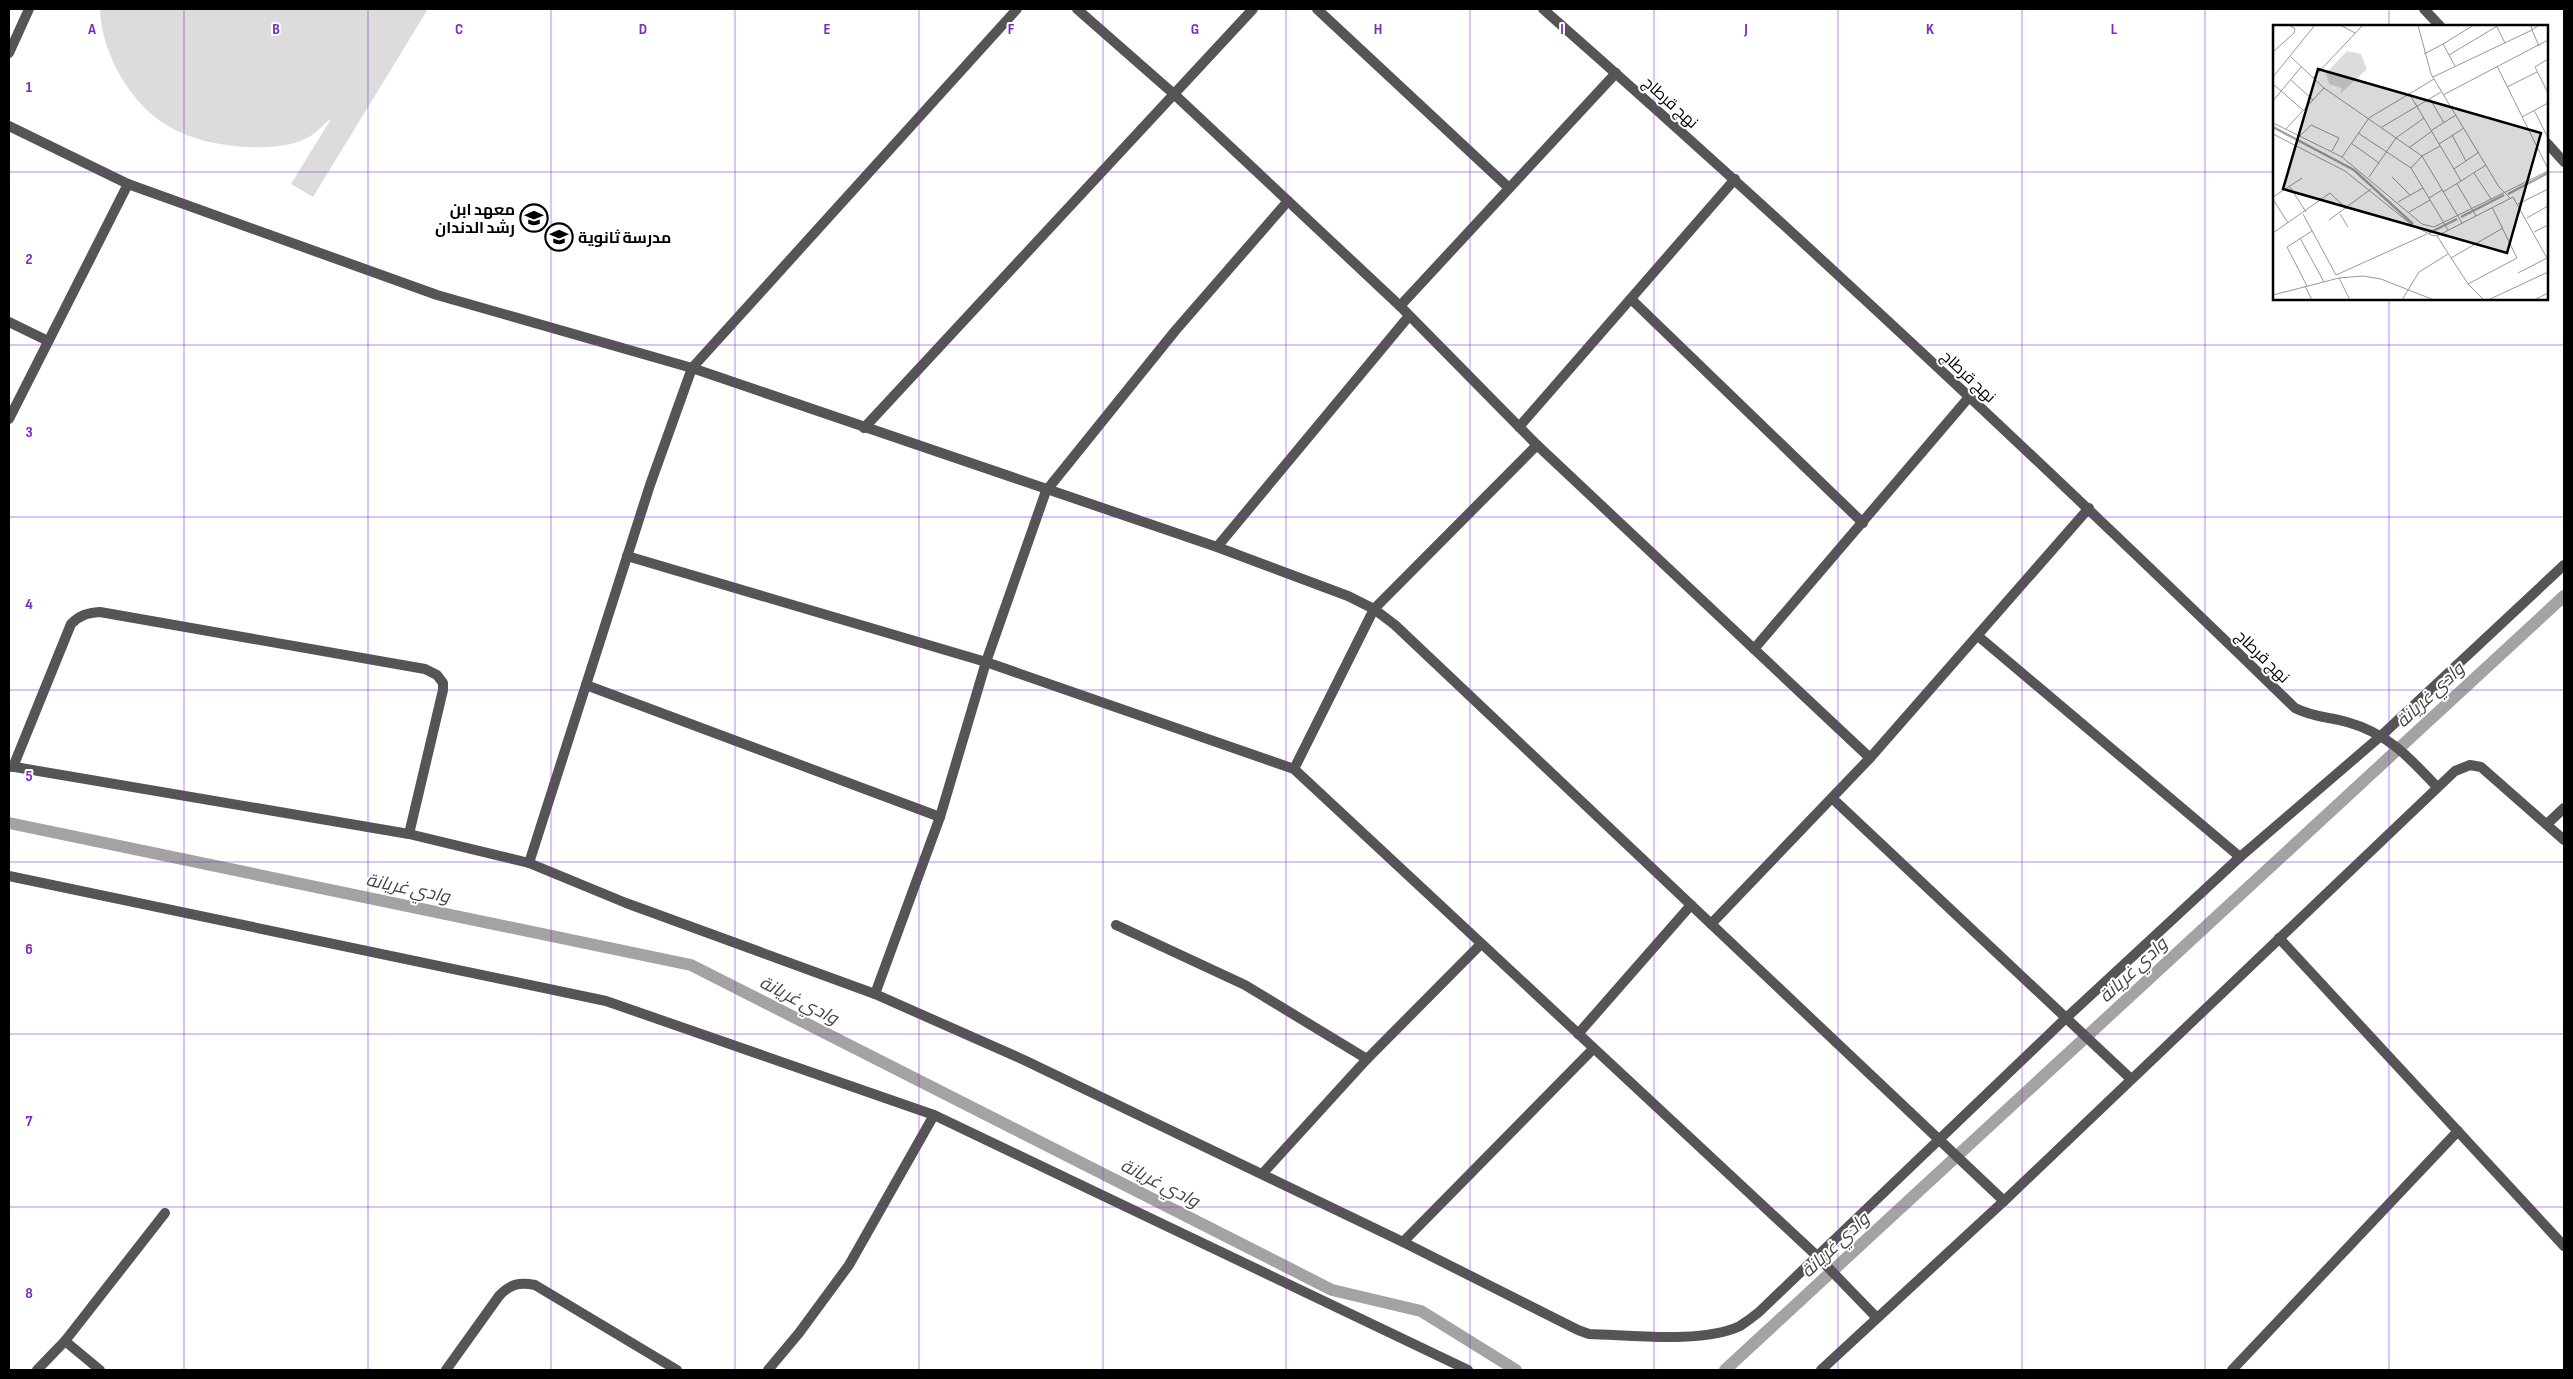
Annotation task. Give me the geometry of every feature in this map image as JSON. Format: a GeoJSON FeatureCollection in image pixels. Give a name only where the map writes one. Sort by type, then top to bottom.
{"type":"FeatureCollection","features":[{"type":"Feature","properties":{"kind":"street"},"geometry":{"type":"LineString","coordinates":[[9,53],[29,9]]}},
{"type":"Feature","properties":{"kind":"street"},"geometry":{"type":"LineString","coordinates":[[529,863],[627,556],[679,401],[692,368],[1017,9]]}},
{"type":"Feature","properties":{"kind":"street"},"geometry":{"type":"LineString","coordinates":[[1077,9],[1175,95],[1400,306],[1518,427],[1870,758]]}},
{"type":"Feature","properties":{"kind":"street"},"geometry":{"type":"LineString","coordinates":[[864,428],[1253,9]]}},
{"type":"Feature","properties":{"kind":"street"},"geometry":{"type":"LineString","coordinates":[[1317,9],[1509,188]]}},
{"type":"Feature","properties":{"kind":"street","name":"نهج قرطاج"},"geometry":{"type":"LineString","coordinates":[[1543,9],[1616,72],[1970,396],[2089,508],[2295,708],[2308,714],[2345,722],[2384,737]]}},
{"type":"Feature","properties":{"kind":"street"},"geometry":{"type":"LineString","coordinates":[[2424,9],[2439,25]]}},
{"type":"Feature","properties":{"kind":"street"},"geometry":{"type":"LineString","coordinates":[[1400,306],[1616,72]]}},
{"type":"Feature","properties":{"kind":"street"},"geometry":{"type":"LineString","coordinates":[[9,126],[128,184],[437,295],[692,368],[1046,491],[1217,547],[1348,596],[1374,609],[1395,625],[2004,1201]]}},
{"type":"Feature","properties":{"kind":"street"},"geometry":{"type":"LineString","coordinates":[[2548,144],[2564,162]]}},
{"type":"Feature","properties":{"kind":"street"},"geometry":{"type":"LineString","coordinates":[[1518,427],[1632,300],[1735,180]]}},
{"type":"Feature","properties":{"kind":"street"},"geometry":{"type":"LineString","coordinates":[[9,420],[128,184]]}},
{"type":"Feature","properties":{"kind":"street"},"geometry":{"type":"LineString","coordinates":[[875,994],[940,817],[986,662],[1046,491],[1175,331],[1288,201]]}},
{"type":"Feature","properties":{"kind":"street"},"geometry":{"type":"LineString","coordinates":[[1632,300],[1863,523]]}},
{"type":"Feature","properties":{"kind":"street"},"geometry":{"type":"LineString","coordinates":[[1217,547],[1409,316]]}},
{"type":"Feature","properties":{"kind":"street"},"geometry":{"type":"LineString","coordinates":[[9,322],[48,341]]}},
{"type":"Feature","properties":{"kind":"street"},"geometry":{"type":"LineString","coordinates":[[1754,649],[1970,396]]}},
{"type":"Feature","properties":{"kind":"street"},"geometry":{"type":"LineString","coordinates":[[1294,770],[1374,609],[1537,445]]}},
{"type":"Feature","properties":{"kind":"street"},"geometry":{"type":"LineString","coordinates":[[1711,924],[1870,758],[2089,508]]}},
{"type":"Feature","properties":{"kind":"street"},"geometry":{"type":"LineString","coordinates":[[627,556],[986,662],[1294,770],[1817,1256],[1877,1318]]}},
{"type":"Feature","properties":{"kind":"street"},"geometry":{"type":"LineString","coordinates":[[409,834],[443,690],[443,683],[437,675],[425,669],[100,612],[87,613],[77,618],[71,624],[11,767],[409,834],[529,863],[626,903],[875,994],[1024,1060],[1263,1173],[1578,1330],[1589,1334],[1665,1336],[1719,1333],[1740,1326],[1759,1312],[2066,1018],[2240,857],[2384,737],[2564,565]]}},
{"type":"Feature","properties":{"kind":"street"},"geometry":{"type":"LineString","coordinates":[[1978,636],[2240,857]]}},
{"type":"Feature","properties":{"kind":"street"},"geometry":{"type":"LineString","coordinates":[[586,685],[940,817]]}},
{"type":"Feature","properties":{"kind":"street"},"geometry":{"type":"LineString","coordinates":[[2384,737],[2437,787]]}},
{"type":"Feature","properties":{"kind":"street"},"geometry":{"type":"LineString","coordinates":[[1821,1370],[2004,1201],[2455,771],[2470,765],[2481,767],[2564,840]]}},
{"type":"Feature","properties":{"kind":"street"},"geometry":{"type":"LineString","coordinates":[[1832,798],[2131,1079]]}},
{"type":"Feature","properties":{"kind":"street"},"geometry":{"type":"LineString","coordinates":[[2547,824],[2564,808]]}},
{"type":"Feature","properties":{"kind":"street"},"geometry":{"type":"LineString","coordinates":[[9,876],[606,1001],[934,1116],[1468,1370]]}},
{"type":"Feature","properties":{"kind":"street"},"geometry":{"type":"LineString","coordinates":[[1578,1034],[1691,905]]}},
{"type":"Feature","properties":{"kind":"street"},"geometry":{"type":"LineString","coordinates":[[1116,925],[1245,985],[1367,1059]]}},
{"type":"Feature","properties":{"kind":"street"},"geometry":{"type":"LineString","coordinates":[[2279,938],[2564,1246]]}},
{"type":"Feature","properties":{"kind":"street"},"geometry":{"type":"LineString","coordinates":[[1263,1173],[1367,1059],[1481,944]]}},
{"type":"Feature","properties":{"kind":"street"},"geometry":{"type":"LineString","coordinates":[[1403,1242],[1593,1049]]}},
{"type":"Feature","properties":{"kind":"street"},"geometry":{"type":"LineString","coordinates":[[768,1370],[799,1334],[848,1265],[934,1116]]}},
{"type":"Feature","properties":{"kind":"street"},"geometry":{"type":"LineString","coordinates":[[2232,1370],[2458,1132]]}},
{"type":"Feature","properties":{"kind":"street"},"geometry":{"type":"LineString","coordinates":[[37,1370],[66,1341],[165,1213]]}},
{"type":"Feature","properties":{"kind":"street"},"geometry":{"type":"LineString","coordinates":[[446,1370],[506,1287],[520,1282],[535,1285],[677,1370]]}},
{"type":"Feature","properties":{"kind":"street"},"geometry":{"type":"LineString","coordinates":[[66,1341],[100,1370]]}},
{"type":"Feature","properties":{"kind":"shaded area"},"geometry":{"type":"Polygon","coordinates":[[[100,9],[428,9],[313,197],[291,184],[331,119],[307,138],[285,145],[270,147],[217,144],[177,131],[154,116],[130,91],[112,59],[106,42],[100,9]]]}},
{"type":"Feature","properties":{"kind":"waterway","name":"وادي غريانة"},"geometry":{"type":"LineString","coordinates":[[1725,1370],[2564,596]]}},
{"type":"Feature","properties":{"kind":"waterway","name":"وادي غريانة"},"geometry":{"type":"LineString","coordinates":[[9,823],[691,965],[1332,1290],[1421,1311],[1516,1370]]}},
{"type":"Feature","properties":{"kind":"place","name":"معهد ابن رشد الدندان"},"geometry":{"type":"Point","coordinates":[534,218]}},
{"type":"Feature","properties":{"kind":"place","name":"مدرسة ثانوية"},"geometry":{"type":"Point","coordinates":[559,237]}}]}
